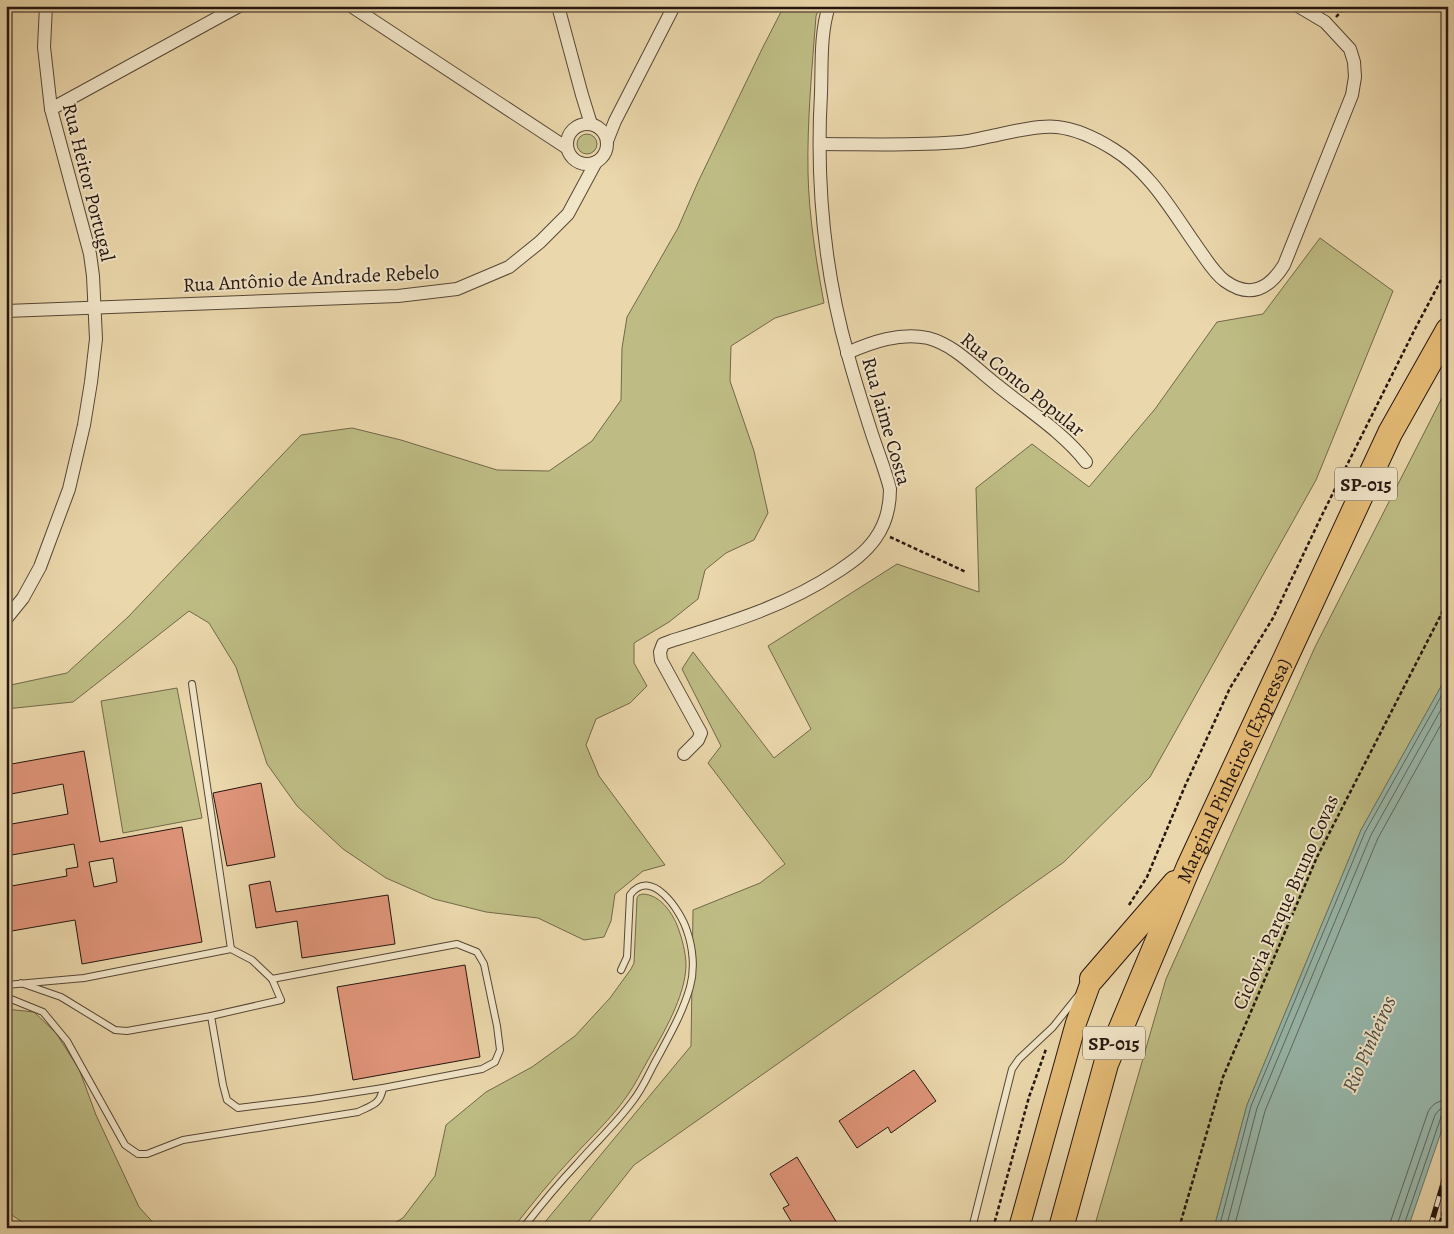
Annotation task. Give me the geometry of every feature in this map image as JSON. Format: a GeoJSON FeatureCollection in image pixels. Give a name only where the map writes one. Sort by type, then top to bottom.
{"type":"FeatureCollection","features":[{"type":"Feature","properties":{"kind":"highway","name":"Marginal Pinheiros (Expressa)"},"geometry":{"type":"LineString","coordinates":[[1061,1228],[1106,1064],[1189,866],[1390,433],[1448,330]]}},
{"type":"Feature","properties":{"kind":"highway"},"geometry":{"type":"LineString","coordinates":[[1092,979],[1189,866]]}},
{"type":"Feature","properties":{"kind":"main road"},"geometry":{"type":"LineString","coordinates":[[1019,1228],[1076,1023],[1092,979]]}},
{"type":"Feature","properties":{"kind":"street","name":"Rua Heitor Portugal"},"geometry":{"type":"LineString","coordinates":[[6,619],[23,598],[40,567],[69,489],[84,425],[96,339],[90,254],[51,109],[44,47],[46,6]]}},
{"type":"Feature","properties":{"kind":"street"},"geometry":{"type":"LineString","coordinates":[[51,109],[239,6]]}},
{"type":"Feature","properties":{"kind":"street"},"geometry":{"type":"LineString","coordinates":[[350,6],[542,131],[568,142]]}},
{"type":"Feature","properties":{"kind":"street"},"geometry":{"type":"LineString","coordinates":[[558,6],[582,95],[595,130],[604,153],[596,162],[587,164],[578,162],[573,158],[568,142],[576,127],[595,130],[615,121],[674,6]]}},
{"type":"Feature","properties":{"kind":"street","name":"Rua Jaime Costa"},"geometry":{"type":"LineString","coordinates":[[684,754],[698,740],[701,733],[661,660],[660,652],[663,644],[726,624],[792,598],[814,587],[856,559],[866,550],[880,532],[889,510],[890,489],[847,353],[835,303],[826,250],[822,208],[820,115],[826,14],[829,6]]}},
{"type":"Feature","properties":{"kind":"street"},"geometry":{"type":"LineString","coordinates":[[820,144],[905,145],[963,142],[1022,130],[1056,126],[1074,130],[1111,147],[1128,158],[1156,189],[1204,257],[1224,280],[1241,289],[1254,290],[1268,285],[1277,277],[1284,265],[1352,95],[1355,77],[1354,62],[1350,49],[1325,22],[1298,6]]}},
{"type":"Feature","properties":{"kind":"street"},"geometry":{"type":"LineString","coordinates":[[578,162],[580,192]]}},
{"type":"Feature","properties":{"kind":"street","name":"Rua Antônio de Andrade Rebelo"},"geometry":{"type":"LineString","coordinates":[[6,311],[398,296],[457,289],[509,267],[540,242],[568,214],[596,162]]}},
{"type":"Feature","properties":{"kind":"street","name":"Rua Conto Popular"},"geometry":{"type":"LineString","coordinates":[[847,353],[870,343],[904,336],[929,338],[939,342],[968,361],[1054,430],[1086,462]]}},
{"type":"Feature","properties":{"kind":"lane"},"geometry":{"type":"LineString","coordinates":[[192,684],[231,949]]}},
{"type":"Feature","properties":{"kind":"lane"},"geometry":{"type":"LineString","coordinates":[[523,1228],[553,1190],[619,1119],[634,1100],[681,1012],[690,985],[693,966],[688,932],[682,916],[672,903],[662,892],[652,887],[642,886],[635,889],[630,895],[627,957],[622,970]]}},
{"type":"Feature","properties":{"kind":"lane"},"geometry":{"type":"LineString","coordinates":[[212,1016],[227,1100],[238,1108],[383,1088],[482,1069],[495,1062],[500,1050],[484,964],[476,952],[457,944],[272,979]]}},
{"type":"Feature","properties":{"kind":"lane"},"geometry":{"type":"LineString","coordinates":[[6,985],[21,983],[84,978],[231,949],[252,960],[272,979],[281,1000],[212,1016],[127,1032],[115,1030],[61,997],[21,983]]}},
{"type":"Feature","properties":{"kind":"lane"},"geometry":{"type":"LineString","coordinates":[[972,1228],[1012,1069],[1054,1027],[1092,979]]}},
{"type":"Feature","properties":{"kind":"lane"},"geometry":{"type":"LineString","coordinates":[[6,996],[44,1012],[67,1041],[125,1145],[138,1154],[147,1154],[183,1140],[358,1112],[377,1103],[383,1088]]}},
{"type":"Feature","properties":{"kind":"path"},"geometry":{"type":"LineString","coordinates":[[1127,908],[1147,877],[1185,786],[1230,688],[1273,618],[1414,329],[1448,267]]}},
{"type":"Feature","properties":{"kind":"path"},"geometry":{"type":"LineString","coordinates":[[880,532],[966,572]]}},
{"type":"Feature","properties":{"kind":"path","name":"Ciclovia Parque Bruno Covas"},"geometry":{"type":"LineString","coordinates":[[1179,1228],[1223,1077],[1309,875],[1448,601]]}},
{"type":"Feature","properties":{"kind":"path"},"geometry":{"type":"LineString","coordinates":[[994,1228],[1029,1097],[1054,1027]]}},
{"type":"Feature","properties":{"kind":"path"},"geometry":{"type":"LineString","coordinates":[[1438,1228],[1448,1196]]}},
{"type":"Feature","properties":{"kind":"shaded area"},"geometry":{"type":"Polygon","coordinates":[[[784,6],[820,6],[816,16],[811,75],[808,173],[813,238],[824,303],[775,318],[731,346],[730,381],[754,451],[768,513],[754,540],[726,553],[705,570],[698,599],[669,622],[634,643],[634,663],[647,686],[630,703],[596,719],[586,745],[599,776],[665,865],[643,871],[615,894],[611,921],[604,937],[584,940],[538,918],[486,912],[434,899],[386,878],[343,849],[297,806],[267,764],[236,667],[209,623],[189,611],[73,702],[6,709],[6,686],[67,673],[128,617],[301,435],[352,428],[401,440],[497,470],[549,471],[592,441],[621,400],[622,348],[627,317],[678,228],[698,182],[784,6]]]}},
{"type":"Feature","properties":{"kind":"shaded area"},"geometry":{"type":"Polygon","coordinates":[[[587,134],[594,137],[597,144],[594,151],[587,154],[580,151],[577,144],[580,137],[587,134]]]}},
{"type":"Feature","properties":{"kind":"shaded area"},"geometry":{"type":"Polygon","coordinates":[[[1320,238],[1393,291],[1316,480],[1150,777],[1064,862],[634,1165],[584,1228],[540,1228],[691,1046],[693,910],[760,883],[785,864],[708,763],[721,746],[682,669],[693,652],[774,758],[811,729],[768,646],[897,564],[979,592],[976,488],[1032,444],[1089,487],[1155,409],[1217,322],[1263,314],[1320,238]]]}},
{"type":"Feature","properties":{"kind":"shaded area"},"geometry":{"type":"Polygon","coordinates":[[[1448,386],[1448,674],[1361,830],[1247,1105],[1214,1228],[1094,1228],[1166,979],[1315,647],[1448,386]]]}},
{"type":"Feature","properties":{"kind":"shaded area"},"geometry":{"type":"Polygon","coordinates":[[[177,688],[202,818],[123,833],[101,701],[177,688]]]}},
{"type":"Feature","properties":{"kind":"shaded area"},"geometry":{"type":"Polygon","coordinates":[[[643,894],[655,897],[672,914],[682,940],[686,966],[685,978],[677,1003],[660,1039],[630,1092],[621,1104],[534,1201],[513,1228],[385,1228],[403,1218],[435,1176],[446,1125],[486,1092],[532,1067],[575,1036],[610,998],[634,963],[637,898],[643,894]]]}},
{"type":"Feature","properties":{"kind":"shaded area"},"geometry":{"type":"Polygon","coordinates":[[[6,1009],[34,1012],[56,1033],[79,1069],[96,1115],[139,1207],[158,1228],[31,1228],[6,1211],[6,1009]]]}},
{"type":"Feature","properties":{"kind":"water","name":"Rio Pinheiros"},"geometry":{"type":"Polygon","coordinates":[[[1448,674],[1448,1112],[1408,1228],[1214,1228],[1247,1105],[1361,830],[1448,674]]]}},
{"type":"Feature","properties":{"kind":"building"},"geometry":{"type":"Polygon","coordinates":[[[84,751],[100,842],[182,827],[202,942],[82,964],[75,920],[6,932],[6,887],[67,876],[66,869],[78,867],[74,844],[6,856],[6,825],[68,814],[63,784],[6,795],[6,765],[84,751]],[[113,858],[89,862],[94,887],[117,882],[113,858]]]}},
{"type":"Feature","properties":{"kind":"building"},"geometry":{"type":"Polygon","coordinates":[[[261,783],[275,857],[227,866],[213,793],[261,783]]]}},
{"type":"Feature","properties":{"kind":"building"},"geometry":{"type":"Polygon","coordinates":[[[270,881],[276,912],[388,895],[395,944],[302,958],[297,921],[256,928],[249,885],[270,881]]]}},
{"type":"Feature","properties":{"kind":"building"},"geometry":{"type":"Polygon","coordinates":[[[465,965],[480,1057],[353,1080],[337,987],[465,965]]]}},
{"type":"Feature","properties":{"kind":"building"},"geometry":{"type":"Polygon","coordinates":[[[914,1070],[936,1101],[891,1133],[888,1127],[857,1148],[839,1121],[914,1070]]]}},
{"type":"Feature","properties":{"kind":"building"},"geometry":{"type":"Polygon","coordinates":[[[797,1157],[840,1228],[795,1228],[783,1208],[789,1205],[770,1174],[797,1157]]]}},
{"type":"Feature","properties":{"kind":"railway"},"geometry":{"type":"LineString","coordinates":[[1430,1228],[1448,1167]]}}]}
